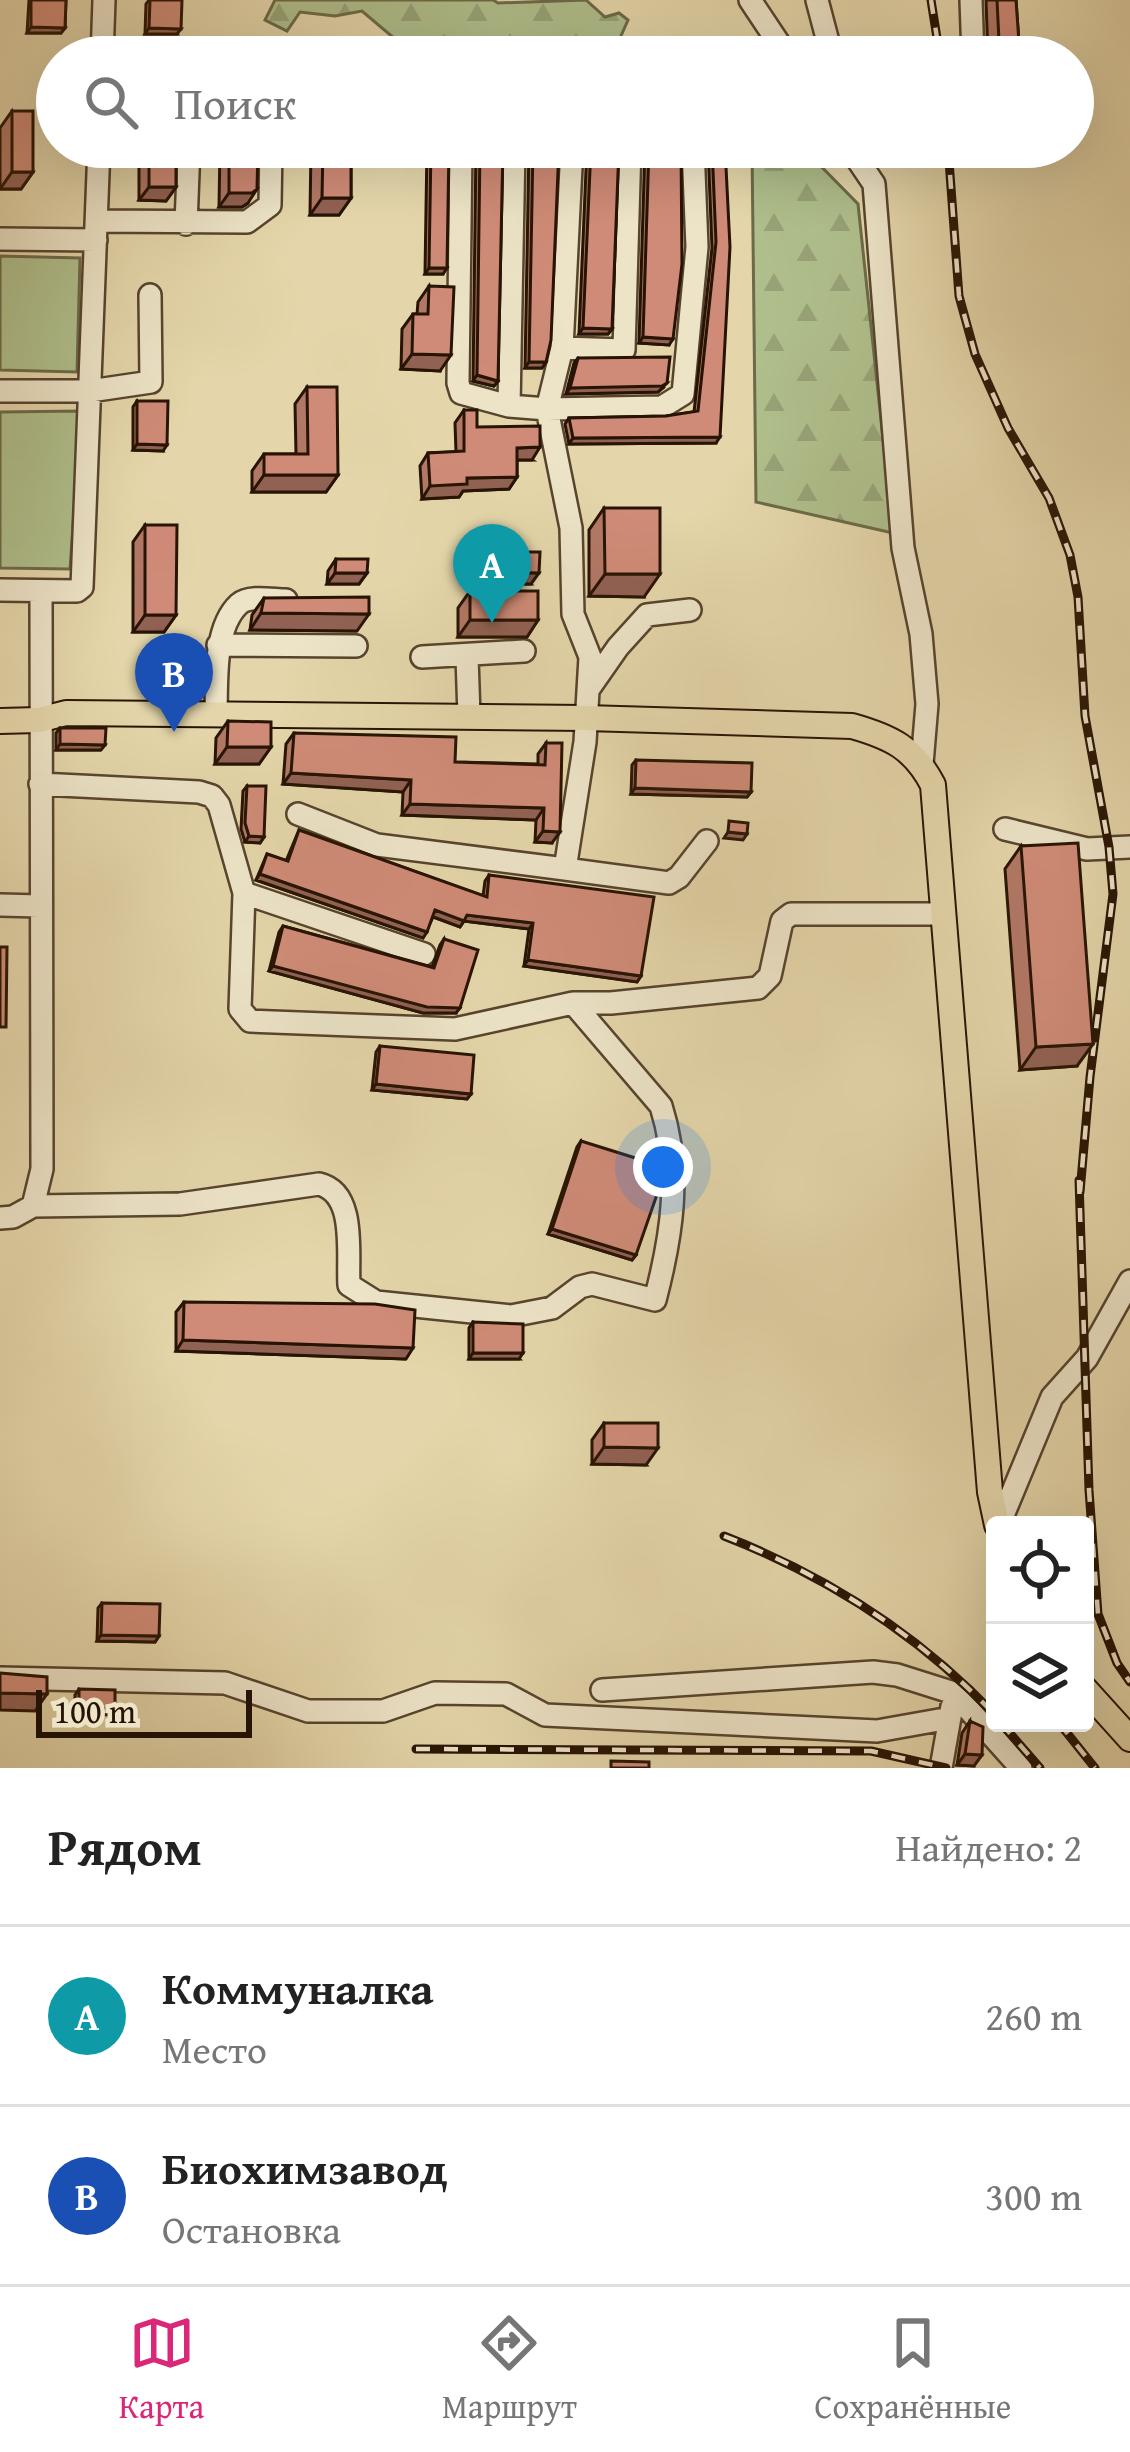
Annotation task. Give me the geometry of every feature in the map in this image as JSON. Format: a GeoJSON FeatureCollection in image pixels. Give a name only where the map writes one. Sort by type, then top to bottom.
{"type":"FeatureCollection","features":[{"type":"Feature","properties":{"kind":"main road"},"geometry":{"type":"LineString","coordinates":[[0,721],[39,720],[66,713],[586,718],[852,726],[900,743],[922,764],[933,785],[990,1492],[996,1516]]}},
{"type":"Feature","properties":{"kind":"main road"},"geometry":{"type":"LineString","coordinates":[[1094,1699],[1130,1738]]}},
{"type":"Feature","properties":{"kind":"street"},"geometry":{"type":"LineString","coordinates":[[103,36],[104,0]]}},
{"type":"Feature","properties":{"kind":"street"},"geometry":{"type":"LineString","coordinates":[[750,0],[774,36]]}},
{"type":"Feature","properties":{"kind":"street"},"geometry":{"type":"LineString","coordinates":[[817,0],[826,36]]}},
{"type":"Feature","properties":{"kind":"street"},"geometry":{"type":"LineString","coordinates":[[970,0],[972,36]]}},
{"type":"Feature","properties":{"kind":"street"},"geometry":{"type":"LineString","coordinates":[[0,590],[76,591],[82,587],[98,168]]}},
{"type":"Feature","properties":{"kind":"street"},"geometry":{"type":"LineString","coordinates":[[186,224],[188,168]]}},
{"type":"Feature","properties":{"kind":"street"},"geometry":{"type":"LineString","coordinates":[[0,238],[247,222],[270,205],[271,168]]}},
{"type":"Feature","properties":{"kind":"street"},"geometry":{"type":"LineString","coordinates":[[461,168],[461,393],[508,406],[547,409],[662,407],[682,394],[697,247],[694,168]]}},
{"type":"Feature","properties":{"kind":"street"},"geometry":{"type":"LineString","coordinates":[[508,406],[514,168]]}},
{"type":"Feature","properties":{"kind":"street"},"geometry":{"type":"LineString","coordinates":[[565,869],[590,657],[573,614],[571,528],[547,409],[562,348],[571,168]]}},
{"type":"Feature","properties":{"kind":"street"},"geometry":{"type":"LineString","coordinates":[[562,348],[624,350],[629,168]]}},
{"type":"Feature","properties":{"kind":"street"},"geometry":{"type":"LineString","coordinates":[[863,168],[874,184]]}},
{"type":"Feature","properties":{"kind":"street"},"geometry":{"type":"LineString","coordinates":[[870,168],[903,548],[921,634],[927,704],[922,764]]}},
{"type":"Feature","properties":{"kind":"street"},"geometry":{"type":"LineString","coordinates":[[0,392],[90,391],[151,382],[150,295]]}},
{"type":"Feature","properties":{"kind":"street"},"geometry":{"type":"LineString","coordinates":[[32,1206],[42,1169],[41,591]]}},
{"type":"Feature","properties":{"kind":"street"},"geometry":{"type":"LineString","coordinates":[[216,715],[218,645],[238,605],[247,600],[318,600]]}},
{"type":"Feature","properties":{"kind":"street"},"geometry":{"type":"LineString","coordinates":[[588,691],[647,615],[690,610]]}},
{"type":"Feature","properties":{"kind":"street"},"geometry":{"type":"LineString","coordinates":[[218,645],[356,646]]}},
{"type":"Feature","properties":{"kind":"street"},"geometry":{"type":"LineString","coordinates":[[422,657],[524,651]]}},
{"type":"Feature","properties":{"kind":"street"},"geometry":{"type":"LineString","coordinates":[[467,657],[469,716]]}},
{"type":"Feature","properties":{"kind":"street"},"geometry":{"type":"LineString","coordinates":[[40,784],[212,796],[219,805],[244,893],[240,1009],[250,1021],[455,1029],[574,1003],[758,988],[770,976],[782,921],[791,914],[943,914]]}},
{"type":"Feature","properties":{"kind":"street"},"geometry":{"type":"LineString","coordinates":[[298,814],[377,845],[669,883],[707,842]]}},
{"type":"Feature","properties":{"kind":"street"},"geometry":{"type":"LineString","coordinates":[[1005,829],[1087,849],[1130,847]]}},
{"type":"Feature","properties":{"kind":"street"},"geometry":{"type":"LineString","coordinates":[[244,893],[424,954]]}},
{"type":"Feature","properties":{"kind":"street"},"geometry":{"type":"LineString","coordinates":[[0,905],[40,906]]}},
{"type":"Feature","properties":{"kind":"street"},"geometry":{"type":"LineString","coordinates":[[0,1218],[13,1217],[32,1206],[180,1204],[320,1184],[329,1186],[345,1204],[349,1285],[376,1303],[511,1316],[553,1308],[580,1287],[592,1284],[655,1300],[674,1215],[666,1122],[652,1092],[574,1003]]}},
{"type":"Feature","properties":{"kind":"street"},"geometry":{"type":"LineString","coordinates":[[1002,1516],[1052,1397],[1087,1358],[1130,1281]]}},
{"type":"Feature","properties":{"kind":"street"},"geometry":{"type":"LineString","coordinates":[[602,1690],[873,1672],[897,1675],[954,1694],[1022,1768]]}},
{"type":"Feature","properties":{"kind":"street"},"geometry":{"type":"LineString","coordinates":[[0,1678],[225,1683],[308,1711],[394,1710],[418,1696],[435,1693],[506,1694],[545,1714],[877,1731],[950,1718]]}},
{"type":"Feature","properties":{"kind":"street"},"geometry":{"type":"LineString","coordinates":[[941,1768],[954,1694]]}},
{"type":"Feature","properties":{"kind":"green space"},"geometry":{"type":"Polygon","coordinates":[[[275,0],[586,0],[605,17],[619,13],[628,20],[621,36],[392,36],[362,11],[335,16],[300,12],[287,31],[265,20],[275,0]]]}},
{"type":"Feature","properties":{"kind":"green space"},"geometry":{"type":"Polygon","coordinates":[[[752,168],[823,168],[858,204],[893,533],[756,502],[752,168]]]}},
{"type":"Feature","properties":{"kind":"green space"},"geometry":{"type":"Polygon","coordinates":[[[0,256],[80,258],[77,372],[0,370],[0,256]]]}},
{"type":"Feature","properties":{"kind":"green space"},"geometry":{"type":"Polygon","coordinates":[[[81,411],[70,569],[0,568],[0,412],[81,411]]]}},
{"type":"Feature","properties":{"kind":"building"},"geometry":{"type":"Polygon","coordinates":[[[31,0],[66,0],[65,28],[31,27],[31,0]]]}},
{"type":"Feature","properties":{"kind":"building"},"geometry":{"type":"Polygon","coordinates":[[[150,0],[182,0],[181,29],[149,28],[150,0]]]}},
{"type":"Feature","properties":{"kind":"building"},"geometry":{"type":"Polygon","coordinates":[[[997,0],[1016,0],[1019,36],[999,36],[997,0]]]}},
{"type":"Feature","properties":{"kind":"building"},"geometry":{"type":"Polygon","coordinates":[[[12,111],[33,111],[33,172],[12,172],[12,111]]]}},
{"type":"Feature","properties":{"kind":"building"},"geometry":{"type":"Polygon","coordinates":[[[149,168],[176,168],[176,187],[149,187],[149,168]]]}},
{"type":"Feature","properties":{"kind":"building"},"geometry":{"type":"Polygon","coordinates":[[[229,168],[258,168],[257,189],[229,193],[229,168]]]}},
{"type":"Feature","properties":{"kind":"building"},"geometry":{"type":"Polygon","coordinates":[[[323,168],[351,168],[351,198],[322,198],[323,168]]]}},
{"type":"Feature","properties":{"kind":"building"},"geometry":{"type":"Polygon","coordinates":[[[431,168],[449,168],[447,268],[429,268],[431,168]]]}},
{"type":"Feature","properties":{"kind":"building"},"geometry":{"type":"Polygon","coordinates":[[[480,168],[503,168],[498,381],[477,375],[480,168]]]}},
{"type":"Feature","properties":{"kind":"building"},"geometry":{"type":"Polygon","coordinates":[[[533,168],[558,168],[551,340],[546,362],[529,362],[533,168]]]}},
{"type":"Feature","properties":{"kind":"building"},"geometry":{"type":"Polygon","coordinates":[[[590,168],[618,168],[612,329],[583,328],[590,168]]]}},
{"type":"Feature","properties":{"kind":"building"},"geometry":{"type":"Polygon","coordinates":[[[648,168],[681,168],[682,264],[673,339],[643,337],[648,168]]]}},
{"type":"Feature","properties":{"kind":"building"},"geometry":{"type":"Polygon","coordinates":[[[713,168],[726,168],[730,247],[720,437],[573,438],[569,418],[698,411],[716,242],[713,168]]]}},
{"type":"Feature","properties":{"kind":"building"},"geometry":{"type":"Polygon","coordinates":[[[429,286],[454,287],[451,355],[412,354],[413,314],[428,314],[429,286]]]}},
{"type":"Feature","properties":{"kind":"building"},"geometry":{"type":"Polygon","coordinates":[[[670,357],[667,383],[662,386],[570,388],[578,358],[670,357]]]}},
{"type":"Feature","properties":{"kind":"building"},"geometry":{"type":"Polygon","coordinates":[[[307,387],[337,387],[338,475],[264,475],[264,454],[308,454],[307,387]]]}},
{"type":"Feature","properties":{"kind":"building"},"geometry":{"type":"Polygon","coordinates":[[[137,401],[168,401],[167,445],[137,444],[137,401]]]}},
{"type":"Feature","properties":{"kind":"building"},"geometry":{"type":"Polygon","coordinates":[[[464,410],[477,410],[477,427],[540,426],[540,447],[517,448],[517,477],[467,478],[467,484],[430,486],[428,453],[464,451],[464,410]]]}},
{"type":"Feature","properties":{"kind":"building"},"geometry":{"type":"Polygon","coordinates":[[[604,508],[660,508],[660,574],[605,574],[604,508]]]}},
{"type":"Feature","properties":{"kind":"building"},"geometry":{"type":"Polygon","coordinates":[[[145,525],[177,525],[176,615],[145,615],[145,525]]]}},
{"type":"Feature","properties":{"kind":"building"},"geometry":{"type":"Polygon","coordinates":[[[503,552],[540,552],[539,573],[503,572],[503,552]]]}},
{"type":"Feature","properties":{"kind":"building"},"geometry":{"type":"Polygon","coordinates":[[[336,559],[368,559],[367,573],[335,573],[336,559]]]}},
{"type":"Feature","properties":{"kind":"building"},"geometry":{"type":"Polygon","coordinates":[[[470,591],[538,591],[538,620],[470,620],[470,591]]]}},
{"type":"Feature","properties":{"kind":"building"},"geometry":{"type":"Polygon","coordinates":[[[369,597],[369,614],[261,613],[264,598],[369,597]]]}},
{"type":"Feature","properties":{"kind":"building"},"geometry":{"type":"Polygon","coordinates":[[[228,721],[271,722],[271,747],[227,747],[228,721]]]}},
{"type":"Feature","properties":{"kind":"building"},"geometry":{"type":"Polygon","coordinates":[[[60,728],[106,728],[105,745],[60,744],[60,728]]]}},
{"type":"Feature","properties":{"kind":"building"},"geometry":{"type":"Polygon","coordinates":[[[294,733],[456,737],[455,762],[545,765],[546,743],[562,743],[560,832],[543,831],[544,808],[410,804],[411,780],[291,773],[294,733]]]}},
{"type":"Feature","properties":{"kind":"building"},"geometry":{"type":"Polygon","coordinates":[[[636,760],[752,763],[751,792],[635,788],[636,760]]]}},
{"type":"Feature","properties":{"kind":"building"},"geometry":{"type":"Polygon","coordinates":[[[247,786],[266,786],[264,837],[249,836],[247,786]]]}},
{"type":"Feature","properties":{"kind":"building"},"geometry":{"type":"Polygon","coordinates":[[[729,821],[748,823],[747,834],[728,832],[729,821]]]}},
{"type":"Feature","properties":{"kind":"building"},"geometry":{"type":"Polygon","coordinates":[[[299,830],[487,897],[489,875],[654,897],[641,976],[528,960],[533,923],[467,915],[464,921],[435,910],[427,932],[260,874],[267,854],[288,861],[299,830]]]}},
{"type":"Feature","properties":{"kind":"building"},"geometry":{"type":"Polygon","coordinates":[[[1078,843],[1093,1044],[1036,1047],[1021,846],[1078,843]]]}},
{"type":"Feature","properties":{"kind":"building"},"geometry":{"type":"Polygon","coordinates":[[[283,926],[434,968],[444,939],[478,950],[460,1008],[427,1007],[273,966],[283,926]]]}},
{"type":"Feature","properties":{"kind":"building"},"geometry":{"type":"Polygon","coordinates":[[[0,947],[7,947],[6,1027],[0,1027],[0,947]]]}},
{"type":"Feature","properties":{"kind":"building"},"geometry":{"type":"Polygon","coordinates":[[[380,1046],[474,1055],[471,1094],[376,1084],[380,1046]]]}},
{"type":"Feature","properties":{"kind":"building"},"geometry":{"type":"Polygon","coordinates":[[[581,1141],[661,1166],[662,1180],[636,1255],[552,1229],[581,1141]]]}},
{"type":"Feature","properties":{"kind":"building"},"geometry":{"type":"Polygon","coordinates":[[[184,1302],[375,1304],[415,1310],[413,1348],[183,1340],[184,1302]]]}},
{"type":"Feature","properties":{"kind":"building"},"geometry":{"type":"Polygon","coordinates":[[[473,1322],[523,1324],[523,1353],[473,1353],[473,1322]]]}},
{"type":"Feature","properties":{"kind":"building"},"geometry":{"type":"Polygon","coordinates":[[[604,1423],[658,1423],[658,1448],[604,1447],[604,1423]]]}},
{"type":"Feature","properties":{"kind":"building"},"geometry":{"type":"Polygon","coordinates":[[[102,1603],[160,1604],[159,1636],[101,1635],[102,1603]]]}},
{"type":"Feature","properties":{"kind":"building"},"geometry":{"type":"Polygon","coordinates":[[[0,1673],[47,1677],[47,1694],[0,1693],[0,1673]]]}},
{"type":"Feature","properties":{"kind":"building"},"geometry":{"type":"Polygon","coordinates":[[[79,1689],[115,1690],[115,1709],[79,1707],[79,1689]]]}},
{"type":"Feature","properties":{"kind":"building"},"geometry":{"type":"Polygon","coordinates":[[[970,1721],[983,1727],[982,1755],[965,1754],[970,1721]]]}},
{"type":"Feature","properties":{"kind":"building"},"geometry":{"type":"Polygon","coordinates":[[[611,1761],[649,1762],[649,1768],[611,1768],[611,1761]]]}},
{"type":"Feature","properties":{"kind":"railway"},"geometry":{"type":"LineString","coordinates":[[931,0],[937,36]]}},
{"type":"Feature","properties":{"kind":"railway"},"geometry":{"type":"LineString","coordinates":[[950,168],[959,296],[975,354],[1008,428],[1049,498],[1070,555],[1078,597],[1085,716],[1113,894],[1080,1192]]}},
{"type":"Feature","properties":{"kind":"railway"},"geometry":{"type":"LineString","coordinates":[[1079,1180],[1098,1614],[1117,1663],[1130,1682]]}},
{"type":"Feature","properties":{"kind":"railway"},"geometry":{"type":"LineString","coordinates":[[724,1536],[870,1610],[935,1659],[986,1706]]}},
{"type":"Feature","properties":{"kind":"railway"},"geometry":{"type":"LineString","coordinates":[[1009,1732],[1040,1768]]}},
{"type":"Feature","properties":{"kind":"railway"},"geometry":{"type":"LineString","coordinates":[[1066,1732],[1095,1768]]}},
{"type":"Feature","properties":{"kind":"railway"},"geometry":{"type":"LineString","coordinates":[[416,1749],[871,1751],[946,1768]]}},
{"type":"Feature","properties":{"kind":"place","name":"Коммуналка"},"geometry":{"type":"Point","coordinates":[492,623]}},
{"type":"Feature","properties":{"kind":"place","name":"Биохимзавод"},"geometry":{"type":"Point","coordinates":[174,732]}}]}
